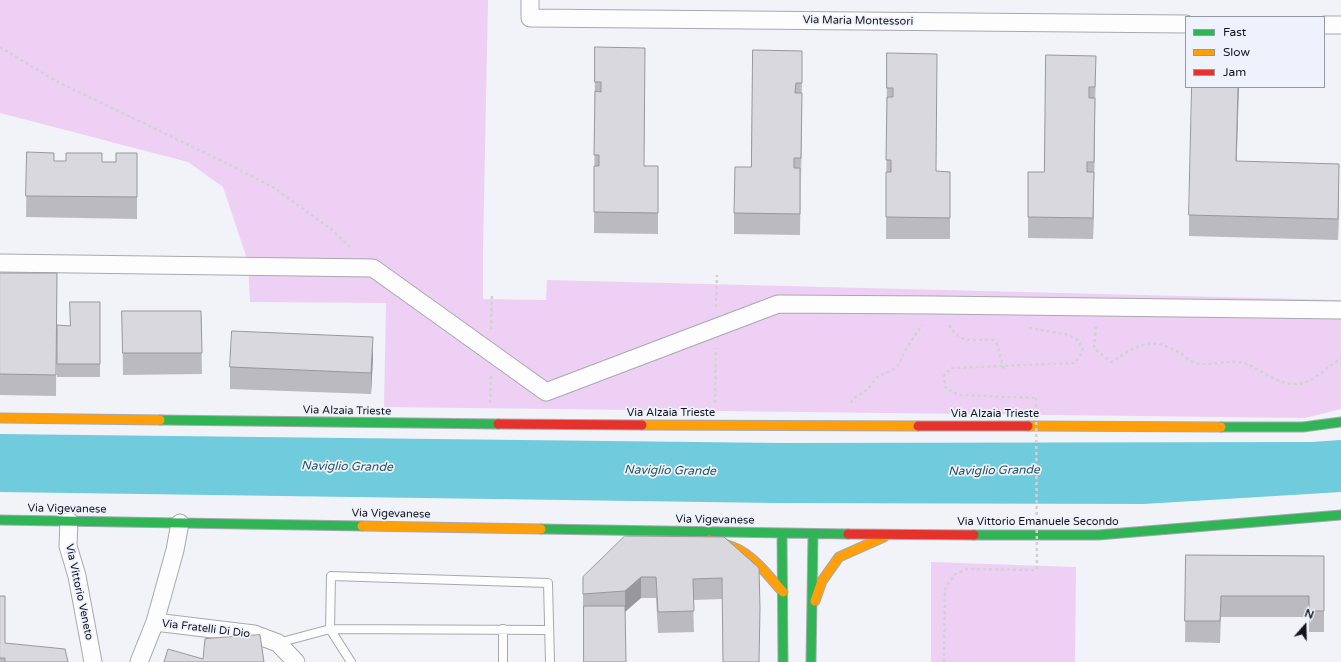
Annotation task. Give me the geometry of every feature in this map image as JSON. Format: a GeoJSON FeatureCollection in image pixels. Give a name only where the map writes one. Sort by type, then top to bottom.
{"type":"FeatureCollection","features":[{"type":"Feature","properties":{"kind":"street","name":"Via Maria Montessori"},"geometry":{"type":"LineString","coordinates":[[530,0],[530,18],[1185,24]]}},
{"type":"Feature","properties":{"kind":"street"},"geometry":{"type":"LineString","coordinates":[[1325,25],[1341,25]]}},
{"type":"Feature","properties":{"kind":"street"},"geometry":{"type":"LineString","coordinates":[[0,263],[373,268],[546,392],[778,304],[1341,310]]}},
{"type":"Feature","properties":{"kind":"street","name":"Via Alzaia Trieste"},"geometry":{"type":"LineString","coordinates":[[0,418],[455,424],[1303,427],[1341,422]]}},
{"type":"Feature","properties":{"kind":"street","name":"Via Vittorio Emanuele Secondo"},"geometry":{"type":"LineString","coordinates":[[782,533],[1098,535],[1341,515]]}},
{"type":"Feature","properties":{"kind":"street","name":"Via Vigevanese"},"geometry":{"type":"LineString","coordinates":[[0,520],[782,533]]}},
{"type":"Feature","properties":{"kind":"street","name":"Via Vittorio Veneto"},"geometry":{"type":"LineString","coordinates":[[69,521],[68,546],[77,576],[93,662]]}},
{"type":"Feature","properties":{"kind":"street"},"geometry":{"type":"LineString","coordinates":[[139,662],[154,622],[175,550],[180,523]]}},
{"type":"Feature","properties":{"kind":"street"},"geometry":{"type":"LineString","coordinates":[[669,531],[734,547],[756,563],[782,592]]}},
{"type":"Feature","properties":{"kind":"street"},"geometry":{"type":"LineString","coordinates":[[782,533],[783,662]]}},
{"type":"Feature","properties":{"kind":"street"},"geometry":{"type":"LineString","coordinates":[[811,662],[812,534]]}},
{"type":"Feature","properties":{"kind":"street"},"geometry":{"type":"LineString","coordinates":[[812,612],[822,581],[839,557],[891,534]]}},
{"type":"Feature","properties":{"kind":"street","name":"Via Fratelli Di Dio"},"geometry":{"type":"LineString","coordinates":[[154,622],[254,634],[278,643],[296,662]]}},
{"type":"Feature","properties":{"kind":"lane"},"geometry":{"type":"LineString","coordinates":[[351,662],[330,629],[331,576],[548,583],[550,662]]}},
{"type":"Feature","properties":{"kind":"lane"},"geometry":{"type":"LineString","coordinates":[[278,643],[330,629],[549,630]]}},
{"type":"Feature","properties":{"kind":"lane"},"geometry":{"type":"LineString","coordinates":[[503,629],[503,662]]}},
{"type":"Feature","properties":{"kind":"path"},"geometry":{"type":"LineString","coordinates":[[0,47],[54,80],[228,164],[274,188],[331,229],[373,268]]}},
{"type":"Feature","properties":{"kind":"path"},"geometry":{"type":"LineString","coordinates":[[850,409],[853,399],[868,389],[877,377],[894,369],[898,365],[906,350],[936,305],[952,330],[959,336],[966,340],[993,340],[997,344],[1004,370]]}},
{"type":"Feature","properties":{"kind":"path"},"geometry":{"type":"LineString","coordinates":[[1097,307],[1094,348],[1111,362],[1138,345],[1157,344],[1169,347],[1192,362],[1200,364],[1241,362],[1284,383],[1294,384],[1313,380],[1341,359]]}},
{"type":"Feature","properties":{"kind":"path"},"geometry":{"type":"LineString","coordinates":[[944,662],[945,589],[954,575],[967,569],[1037,570],[1036,398],[959,395],[946,389],[944,376],[951,368],[1075,363],[1083,350],[1078,340],[1065,334],[1026,327]]}},
{"type":"Feature","properties":{"kind":"shaded area"},"geometry":{"type":"Polygon","coordinates":[[[0,0],[488,0],[483,299],[546,300],[547,280],[1341,300],[1341,409],[1305,418],[384,407],[386,303],[250,302],[248,262],[223,187],[188,162],[0,113],[0,0]]]}},
{"type":"Feature","properties":{"kind":"shaded area"},"geometry":{"type":"Polygon","coordinates":[[[931,562],[1076,567],[1075,662],[931,662],[931,562]]]}},
{"type":"Feature","properties":{"kind":"water","name":"Naviglio Grande"},"geometry":{"type":"Polygon","coordinates":[[[0,434],[782,443],[1311,442],[1341,440],[1341,492],[1144,504],[775,503],[0,492],[0,434]]]}},
{"type":"Feature","properties":{"kind":"building"},"geometry":{"type":"Polygon","coordinates":[[[595,47],[645,48],[644,166],[658,166],[658,213],[594,212],[594,166],[599,166],[599,155],[594,155],[595,91],[601,92],[601,82],[595,82],[595,47]]]}},
{"type":"Feature","properties":{"kind":"building"},"geometry":{"type":"Polygon","coordinates":[[[753,50],[802,51],[802,83],[796,83],[795,93],[802,93],[801,158],[794,158],[794,168],[800,168],[800,214],[734,213],[735,167],[751,167],[753,50]]]}},
{"type":"Feature","properties":{"kind":"building"},"geometry":{"type":"Polygon","coordinates":[[[887,53],[937,54],[936,171],[950,172],[950,218],[886,217],[886,172],[891,172],[891,160],[886,160],[887,97],[893,97],[893,88],[887,88],[887,53]]]}},
{"type":"Feature","properties":{"kind":"building"},"geometry":{"type":"Polygon","coordinates":[[[1046,55],[1096,56],[1095,87],[1089,87],[1089,98],[1095,98],[1094,162],[1087,162],[1087,172],[1094,172],[1093,218],[1028,217],[1028,172],[1044,172],[1046,55]]]}},
{"type":"Feature","properties":{"kind":"building"},"geometry":{"type":"Polygon","coordinates":[[[1192,88],[1238,88],[1236,161],[1339,164],[1338,219],[1189,215],[1192,88]]]}},
{"type":"Feature","properties":{"kind":"building"},"geometry":{"type":"Polygon","coordinates":[[[27,152],[54,153],[54,161],[66,161],[66,153],[102,153],[102,162],[116,162],[116,153],[137,153],[137,197],[26,196],[27,152]]]}},
{"type":"Feature","properties":{"kind":"building"},"geometry":{"type":"Polygon","coordinates":[[[0,273],[57,273],[56,375],[0,374],[0,273]]]}},
{"type":"Feature","properties":{"kind":"building"},"geometry":{"type":"Polygon","coordinates":[[[70,302],[100,302],[100,364],[57,364],[57,325],[70,326],[70,302]]]}},
{"type":"Feature","properties":{"kind":"building"},"geometry":{"type":"Polygon","coordinates":[[[122,311],[201,311],[202,353],[123,353],[122,311]]]}},
{"type":"Feature","properties":{"kind":"building"},"geometry":{"type":"Polygon","coordinates":[[[232,331],[373,337],[371,373],[230,367],[232,331]]]}},
{"type":"Feature","properties":{"kind":"building"},"geometry":{"type":"Polygon","coordinates":[[[625,536],[724,537],[759,568],[759,662],[723,662],[722,578],[693,579],[694,611],[658,612],[656,577],[641,577],[625,591],[583,594],[583,577],[625,536]]]}},
{"type":"Feature","properties":{"kind":"building"},"geometry":{"type":"Polygon","coordinates":[[[1186,555],[1324,556],[1324,611],[1309,611],[1309,596],[1221,596],[1220,621],[1185,621],[1186,555]]]}},
{"type":"Feature","properties":{"kind":"building"},"geometry":{"type":"Polygon","coordinates":[[[0,596],[5,596],[5,643],[65,649],[68,662],[5,662],[5,658],[0,658],[0,596]]]}},
{"type":"Feature","properties":{"kind":"building"},"geometry":{"type":"Polygon","coordinates":[[[584,606],[625,606],[626,662],[584,662],[584,606]]]}},
{"type":"Feature","properties":{"kind":"building"},"geometry":{"type":"Polygon","coordinates":[[[260,635],[264,662],[164,662],[168,649],[203,659],[205,639],[260,635]]]}},
{"type":"Feature","properties":{"kind":"traffic: fast"},"geometry":{"type":"LineString","coordinates":[[160,420],[498,424]]}},
{"type":"Feature","properties":{"kind":"traffic: fast"},"geometry":{"type":"LineString","coordinates":[[1221,427],[1303,427],[1341,422]]}},
{"type":"Feature","properties":{"kind":"traffic: fast"},"geometry":{"type":"LineString","coordinates":[[974,535],[1098,535],[1341,515]]}},
{"type":"Feature","properties":{"kind":"traffic: fast"},"geometry":{"type":"LineString","coordinates":[[0,520],[362,526]]}},
{"type":"Feature","properties":{"kind":"traffic: fast"},"geometry":{"type":"LineString","coordinates":[[541,529],[848,534]]}},
{"type":"Feature","properties":{"kind":"traffic: fast"},"geometry":{"type":"LineString","coordinates":[[782,533],[783,662]]}},
{"type":"Feature","properties":{"kind":"traffic: fast"},"geometry":{"type":"LineString","coordinates":[[811,662],[813,534]]}},
{"type":"Feature","properties":{"kind":"traffic: slow"},"geometry":{"type":"LineString","coordinates":[[0,418],[160,420]]}},
{"type":"Feature","properties":{"kind":"traffic: slow"},"geometry":{"type":"LineString","coordinates":[[642,425],[918,426]]}},
{"type":"Feature","properties":{"kind":"traffic: slow"},"geometry":{"type":"LineString","coordinates":[[1028,426],[1221,427]]}},
{"type":"Feature","properties":{"kind":"traffic: slow"},"geometry":{"type":"LineString","coordinates":[[362,526],[541,529]]}},
{"type":"Feature","properties":{"kind":"traffic: slow"},"geometry":{"type":"LineString","coordinates":[[815,601],[822,581],[839,557],[884,537]]}},
{"type":"Feature","properties":{"kind":"traffic: slow"},"geometry":{"type":"LineString","coordinates":[[709,540],[733,547],[747,555],[764,570],[783,592]]}},
{"type":"Feature","properties":{"kind":"traffic: jam"},"geometry":{"type":"LineString","coordinates":[[498,424],[642,425]]}},
{"type":"Feature","properties":{"kind":"traffic: jam"},"geometry":{"type":"LineString","coordinates":[[918,426],[1028,426]]}},
{"type":"Feature","properties":{"kind":"traffic: jam"},"geometry":{"type":"LineString","coordinates":[[848,534],[974,535]]}}]}
